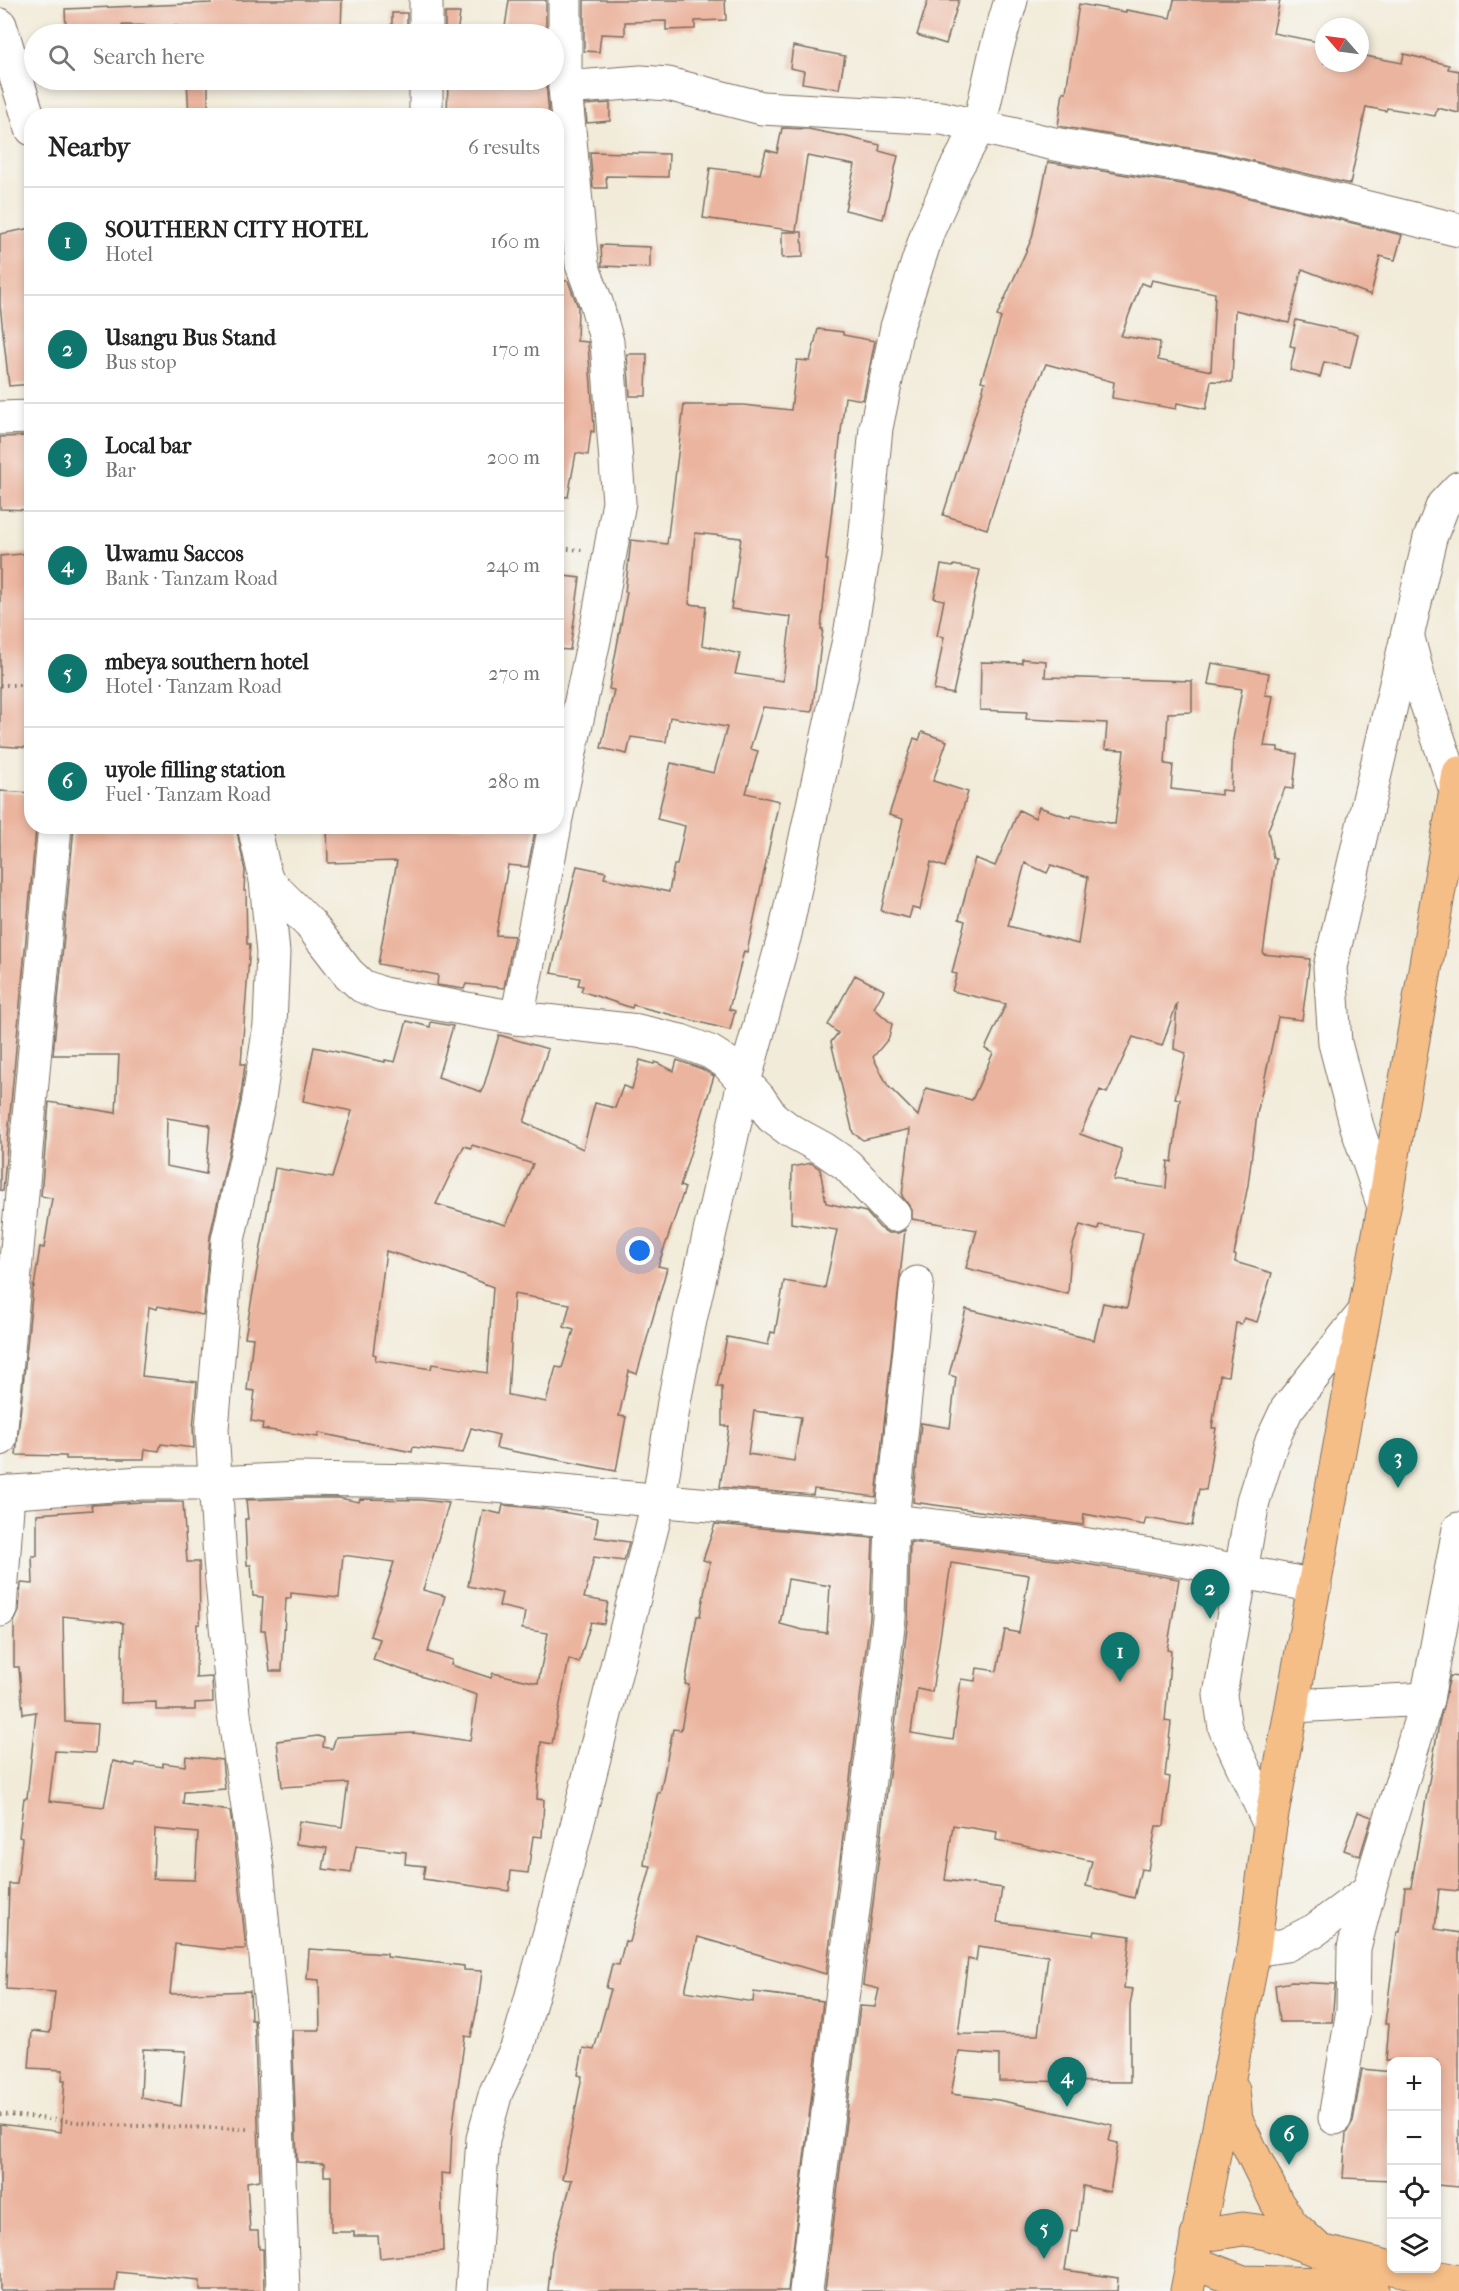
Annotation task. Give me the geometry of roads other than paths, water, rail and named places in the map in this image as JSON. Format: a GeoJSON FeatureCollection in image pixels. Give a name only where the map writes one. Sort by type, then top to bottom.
{"type":"FeatureCollection","features":[{"type":"Feature","properties":{"kind":"highway"},"geometry":{"type":"LineString","coordinates":[[1192,2263],[1254,1950],[1270,1825],[1384,1207],[1457,782]]}},
{"type":"Feature","properties":{"kind":"highway"},"geometry":{"type":"LineString","coordinates":[[1230,2070],[1236,2120],[1249,2150],[1277,2203],[1292,2225],[1320,2252]]}},
{"type":"Feature","properties":{"kind":"highway"},"geometry":{"type":"LineString","coordinates":[[1192,2263],[1243,2229],[1280,2236],[1320,2252],[1387,2267]]}},
{"type":"Feature","properties":{"kind":"highway"},"geometry":{"type":"LineString","coordinates":[[1192,2263],[1243,2282],[1369,2291]]}},
{"type":"Feature","properties":{"kind":"highway"},"geometry":{"type":"LineString","coordinates":[[1416,2273],[1459,2282]]}},
{"type":"Feature","properties":{"kind":"street"},"geometry":{"type":"LineString","coordinates":[[426,0],[426,24]]}},
{"type":"Feature","properties":{"kind":"street"},"geometry":{"type":"LineString","coordinates":[[564,780],[598,621],[619,502],[607,342],[596,302],[569,266],[565,88],[566,0]]}},
{"type":"Feature","properties":{"kind":"street"},"geometry":{"type":"LineString","coordinates":[[472,2291],[483,2139],[496,2092],[517,2048],[552,1925],[659,1499],[690,1320],[744,1082],[785,934],[850,634],[864,553],[876,428],[897,327],[928,231],[955,170],[979,128],[996,51],[1011,0]]}},
{"type":"Feature","properties":{"kind":"street"},"geometry":{"type":"LineString","coordinates":[[0,25],[26,108]]}},
{"type":"Feature","properties":{"kind":"street"},"geometry":{"type":"LineString","coordinates":[[565,88],[641,81],[668,84],[762,108],[942,118],[1054,144],[1216,171],[1459,230]]}},
{"type":"Feature","properties":{"kind":"street"},"geometry":{"type":"LineString","coordinates":[[426,90],[426,108]]}},
{"type":"Feature","properties":{"kind":"street"},"geometry":{"type":"LineString","coordinates":[[0,418],[24,417]]}},
{"type":"Feature","properties":{"kind":"street"},"geometry":{"type":"LineString","coordinates":[[1384,1207],[1357,1127],[1335,1043],[1330,967],[1430,538],[1443,505],[1459,488]]}},
{"type":"Feature","properties":{"kind":"street"},"geometry":{"type":"LineString","coordinates":[[1407,632],[1427,704],[1457,782]]}},
{"type":"Feature","properties":{"kind":"street"},"geometry":{"type":"LineString","coordinates":[[0,1439],[12,1187],[54,834]]}},
{"type":"Feature","properties":{"kind":"street"},"geometry":{"type":"LineString","coordinates":[[256,834],[266,880],[273,953],[270,1025],[258,1105],[228,1240],[212,1429],[214,1483],[234,1713],[257,1868],[269,1979],[279,2129],[283,2291]]}},
{"type":"Feature","properties":{"kind":"street"},"geometry":{"type":"LineString","coordinates":[[517,1018],[553,834]]}},
{"type":"Feature","properties":{"kind":"street"},"geometry":{"type":"LineString","coordinates":[[266,880],[310,924],[348,973],[362,986],[383,994],[517,1018],[619,1028],[681,1041],[726,1062],[772,1116],[791,1131],[847,1165],[894,1215]]}},
{"type":"Feature","properties":{"kind":"street"},"geometry":{"type":"LineString","coordinates":[[806,2291],[889,1618],[892,1521],[918,1283]]}},
{"type":"Feature","properties":{"kind":"street"},"geometry":{"type":"LineString","coordinates":[[1270,1825],[1225,1728],[1220,1695],[1253,1501],[1272,1441],[1287,1409],[1363,1314]]}},
{"type":"Feature","properties":{"kind":"street"},"geometry":{"type":"LineString","coordinates":[[0,1610],[4,1492],[141,1483],[214,1483],[300,1479],[422,1481],[659,1499],[892,1521],[1076,1544],[1315,1586]]}},
{"type":"Feature","properties":{"kind":"street"},"geometry":{"type":"LineString","coordinates":[[1335,2118],[1353,2010],[1354,1948],[1369,1890],[1427,1699],[1459,1533]]}},
{"type":"Feature","properties":{"kind":"street"},"geometry":{"type":"LineString","coordinates":[[1293,1706],[1427,1699]]}},
{"type":"Feature","properties":{"kind":"street"},"geometry":{"type":"LineString","coordinates":[[1254,1950],[1286,1945],[1315,1930],[1369,1890]]}},
{"type":"Feature","properties":{"kind":"place","name":"Local bar"},"geometry":{"type":"Point","coordinates":[1398,1488]}},
{"type":"Feature","properties":{"kind":"place","name":"Usangu Bus Stand"},"geometry":{"type":"Point","coordinates":[1210,1619]}},
{"type":"Feature","properties":{"kind":"place","name":"SOUTHERN CITY HOTEL"},"geometry":{"type":"Point","coordinates":[1120,1682]}},
{"type":"Feature","properties":{"kind":"place","name":"Uwamu Saccos"},"geometry":{"type":"Point","coordinates":[1067,2107]}},
{"type":"Feature","properties":{"kind":"place","name":"uyole filling station"},"geometry":{"type":"Point","coordinates":[1289,2165]}},
{"type":"Feature","properties":{"kind":"place","name":"mbeya southern hotel"},"geometry":{"type":"Point","coordinates":[1044,2259]}}]}
